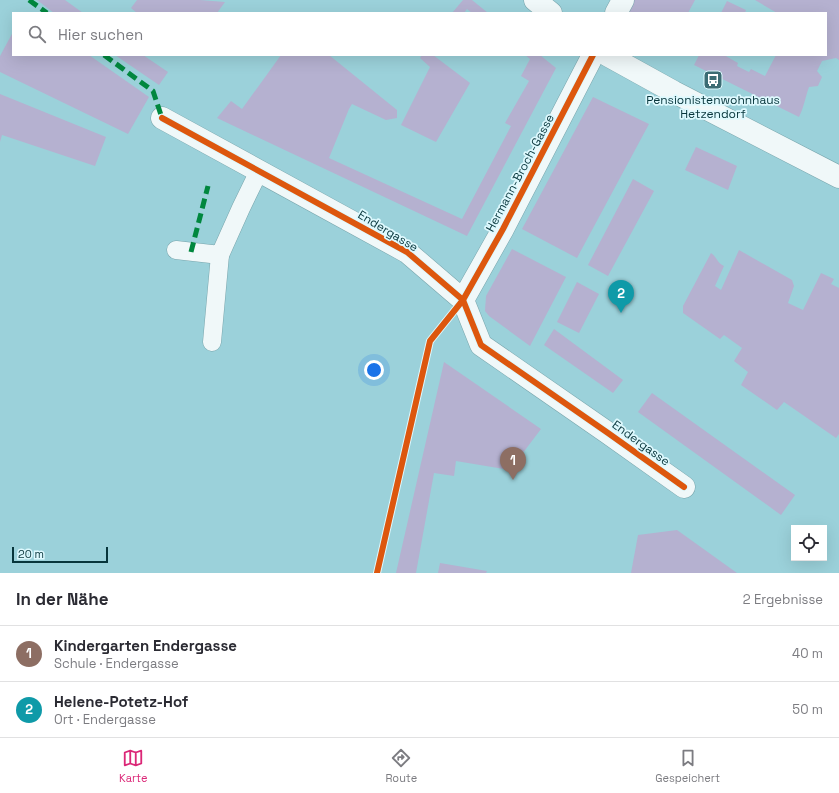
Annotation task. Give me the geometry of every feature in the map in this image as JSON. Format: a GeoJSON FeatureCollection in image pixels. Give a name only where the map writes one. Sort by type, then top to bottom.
{"type":"FeatureCollection","features":[{"type":"Feature","properties":{"kind":"street"},"geometry":{"type":"LineString","coordinates":[[535,0],[550,12]]}},
{"type":"Feature","properties":{"kind":"street"},"geometry":{"type":"LineString","coordinates":[[617,12],[623,0]]}},
{"type":"Feature","properties":{"kind":"street","name":"Hermann-Broch-Gasse"},"geometry":{"type":"LineString","coordinates":[[463,300],[503,229],[592,56]]}},
{"type":"Feature","properties":{"kind":"street"},"geometry":{"type":"LineString","coordinates":[[609,56],[674,92],[839,176]]}},
{"type":"Feature","properties":{"kind":"street","name":"Endergasse"},"geometry":{"type":"LineString","coordinates":[[162,118],[407,252],[463,300],[481,345],[602,428],[684,487]]}},
{"type":"Feature","properties":{"kind":"lane"},"geometry":{"type":"LineString","coordinates":[[212,342],[220,254],[240,208],[260,171]]}},
{"type":"Feature","properties":{"kind":"lane"},"geometry":{"type":"LineString","coordinates":[[176,250],[220,254]]}},
{"type":"Feature","properties":{"kind":"shaded area"},"geometry":{"type":"Polygon","coordinates":[[[37,0],[65,0],[82,12],[53,12],[37,0]]]}},
{"type":"Feature","properties":{"kind":"shaded area"},"geometry":{"type":"Polygon","coordinates":[[[137,0],[200,0],[225,2],[218,12],[136,12],[131,8],[137,0]]]}},
{"type":"Feature","properties":{"kind":"shaded area"},"geometry":{"type":"Polygon","coordinates":[[[463,0],[472,0],[487,12],[471,12],[467,9],[465,12],[453,12],[463,0]]]}},
{"type":"Feature","properties":{"kind":"shaded area"},"geometry":{"type":"Polygon","coordinates":[[[634,0],[695,0],[689,12],[628,12],[634,0]]]}},
{"type":"Feature","properties":{"kind":"shaded area"},"geometry":{"type":"Polygon","coordinates":[[[755,0],[839,0],[839,60],[836,58],[822,61],[817,71],[822,77],[818,86],[809,87],[799,117],[694,65],[698,56],[726,56],[738,63],[737,66],[749,72],[751,69],[765,76],[775,56],[827,56],[827,12],[775,12],[755,0]]]}},
{"type":"Feature","properties":{"kind":"shaded area"},"geometry":{"type":"Polygon","coordinates":[[[727,1],[746,10],[745,12],[722,12],[727,1]]]}},
{"type":"Feature","properties":{"kind":"shaded area"},"geometry":{"type":"Polygon","coordinates":[[[12,34],[12,56],[90,56],[149,97],[128,134],[0,72],[0,56],[12,34]]]}},
{"type":"Feature","properties":{"kind":"shaded area"},"geometry":{"type":"Polygon","coordinates":[[[116,56],[144,56],[168,72],[159,85],[116,56]]]}},
{"type":"Feature","properties":{"kind":"shaded area"},"geometry":{"type":"Polygon","coordinates":[[[280,56],[330,56],[397,110],[397,118],[386,120],[352,104],[329,158],[462,219],[511,126],[505,123],[529,81],[521,76],[530,59],[526,56],[541,56],[556,68],[467,236],[217,118],[231,101],[242,109],[280,56]]]}},
{"type":"Feature","properties":{"kind":"shaded area"},"geometry":{"type":"Polygon","coordinates":[[[421,56],[434,56],[470,83],[436,142],[401,125],[430,67],[420,58],[421,56]]]}},
{"type":"Feature","properties":{"kind":"shaded area"},"geometry":{"type":"Polygon","coordinates":[[[0,94],[106,137],[95,166],[2,135],[0,142],[0,94]]]}},
{"type":"Feature","properties":{"kind":"shaded area"},"geometry":{"type":"Polygon","coordinates":[[[593,97],[649,124],[577,258],[522,229],[593,97]]]}},
{"type":"Feature","properties":{"kind":"shaded area"},"geometry":{"type":"Polygon","coordinates":[[[696,147],[737,166],[728,190],[685,170],[696,147]]]}},
{"type":"Feature","properties":{"kind":"shaded area"},"geometry":{"type":"Polygon","coordinates":[[[633,179],[654,191],[608,276],[588,265],[633,179]]]}},
{"type":"Feature","properties":{"kind":"shaded area"},"geometry":{"type":"Polygon","coordinates":[[[512,249],[566,277],[530,346],[489,316],[485,311],[486,296],[512,249]]]}},
{"type":"Feature","properties":{"kind":"shaded area"},"geometry":{"type":"Polygon","coordinates":[[[739,250],[792,280],[794,286],[788,303],[803,310],[821,273],[834,279],[831,284],[839,288],[839,434],[836,438],[784,402],[777,410],[741,385],[748,372],[734,361],[742,348],[724,335],[720,339],[683,313],[683,306],[711,253],[724,266],[715,286],[721,290],[739,250]]]}},
{"type":"Feature","properties":{"kind":"shaded area"},"geometry":{"type":"Polygon","coordinates":[[[577,282],[599,294],[579,333],[557,322],[577,282]]]}},
{"type":"Feature","properties":{"kind":"shaded area"},"geometry":{"type":"Polygon","coordinates":[[[554,329],[623,380],[613,393],[544,345],[554,329]]]}},
{"type":"Feature","properties":{"kind":"shaded area"},"geometry":{"type":"Polygon","coordinates":[[[444,362],[541,429],[510,470],[456,461],[454,476],[434,473],[416,573],[396,573],[444,362]]]}},
{"type":"Feature","properties":{"kind":"shaded area"},"geometry":{"type":"Polygon","coordinates":[[[652,393],[795,495],[781,515],[638,412],[652,393]]]}},
{"type":"Feature","properties":{"kind":"shaded area"},"geometry":{"type":"Polygon","coordinates":[[[677,530],[737,573],[631,573],[638,535],[677,530]]]}},
{"type":"Feature","properties":{"kind":"shaded area"},"geometry":{"type":"Polygon","coordinates":[[[440,563],[487,571],[486,573],[438,573],[440,563]]]}},
{"type":"Feature","properties":{"kind":"marked path"},"geometry":{"type":"LineString","coordinates":[[29,0],[46,12]]}},
{"type":"Feature","properties":{"kind":"marked path"},"geometry":{"type":"LineString","coordinates":[[105,56],[153,91],[162,118]]}},
{"type":"Feature","properties":{"kind":"marked path"},"geometry":{"type":"LineString","coordinates":[[191,252],[208,186]]}},
{"type":"Feature","properties":{"kind":"cycle path"},"geometry":{"type":"LineString","coordinates":[[377,573],[430,341],[463,300],[503,229],[592,56]]}},
{"type":"Feature","properties":{"kind":"cycle path"},"geometry":{"type":"LineString","coordinates":[[162,118],[407,252],[463,300],[481,345],[684,487]]}},
{"type":"Feature","properties":{"kind":"place","name":"Pensionistenwohnhaus Hetzendorf"},"geometry":{"type":"Point","coordinates":[713,80]}},
{"type":"Feature","properties":{"kind":"place","name":"Helene-Potetz-Hof"},"geometry":{"type":"Point","coordinates":[621,313]}},
{"type":"Feature","properties":{"kind":"place","name":"Kindergarten Endergasse"},"geometry":{"type":"Point","coordinates":[513,480]}}]}
